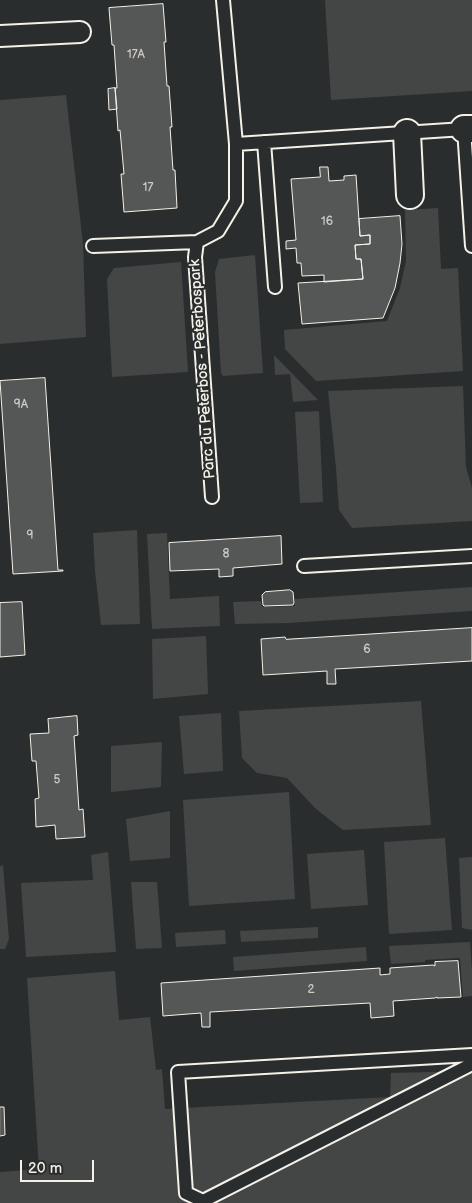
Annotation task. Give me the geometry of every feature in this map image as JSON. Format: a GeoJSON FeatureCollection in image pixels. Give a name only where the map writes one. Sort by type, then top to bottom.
{"type":"FeatureCollection","features":[{"type":"Feature","properties":{"kind":"street"},"geometry":{"type":"LineString","coordinates":[[0,36],[80,32]]}},
{"type":"Feature","properties":{"kind":"street"},"geometry":{"type":"LineString","coordinates":[[407,133],[410,195]]}},
{"type":"Feature","properties":{"kind":"lane","name":"Parc du Peterbos - Peterbospark"},"geometry":{"type":"LineString","coordinates":[[93,246],[197,242],[218,231],[236,201],[236,144],[223,0]]}},
{"type":"Feature","properties":{"kind":"lane"},"geometry":{"type":"LineString","coordinates":[[236,144],[468,129],[472,246]]}},
{"type":"Feature","properties":{"kind":"lane"},"geometry":{"type":"LineString","coordinates":[[264,142],[275,287]]}},
{"type":"Feature","properties":{"kind":"lane","name":"Parc du Peterbos - Peterbospark"},"geometry":{"type":"LineString","coordinates":[[197,242],[195,257],[212,497]]}},
{"type":"Feature","properties":{"kind":"lane"},"geometry":{"type":"LineString","coordinates":[[304,566],[472,556]]}},
{"type":"Feature","properties":{"kind":"lane"},"geometry":{"type":"LineString","coordinates":[[472,1056],[178,1072],[186,1193],[203,1201],[472,1064]]}},
{"type":"Feature","properties":{"kind":"shaded area"},"geometry":{"type":"Polygon","coordinates":[[[325,0],[472,0],[472,91],[331,100],[325,0]]]}},
{"type":"Feature","properties":{"kind":"shaded area"},"geometry":{"type":"Polygon","coordinates":[[[66,95],[83,244],[86,337],[0,344],[0,100],[66,95]]]}},
{"type":"Feature","properties":{"kind":"shaded area"},"geometry":{"type":"Polygon","coordinates":[[[438,208],[441,269],[458,268],[463,371],[316,381],[285,349],[284,330],[387,321],[400,288],[406,261],[405,210],[438,208]]]}},
{"type":"Feature","properties":{"kind":"shaded area"},"geometry":{"type":"Polygon","coordinates":[[[255,255],[263,373],[223,376],[221,373],[215,272],[219,259],[255,255]]]}},
{"type":"Feature","properties":{"kind":"shaded area"},"geometry":{"type":"Polygon","coordinates":[[[181,262],[188,372],[112,377],[107,279],[114,268],[181,262]]]}},
{"type":"Feature","properties":{"kind":"shaded area"},"geometry":{"type":"Polygon","coordinates":[[[274,355],[318,400],[293,402],[290,374],[275,375],[274,355]]]}},
{"type":"Feature","properties":{"kind":"shaded area"},"geometry":{"type":"Polygon","coordinates":[[[463,386],[466,467],[472,488],[472,521],[352,528],[339,510],[328,391],[463,386]]]}},
{"type":"Feature","properties":{"kind":"shaded area"},"geometry":{"type":"Polygon","coordinates":[[[319,411],[323,502],[300,503],[295,412],[319,411]]]}},
{"type":"Feature","properties":{"kind":"shaded area"},"geometry":{"type":"Polygon","coordinates":[[[137,530],[140,624],[101,625],[93,533],[137,530]]]}},
{"type":"Feature","properties":{"kind":"shaded area"},"geometry":{"type":"Polygon","coordinates":[[[167,533],[170,599],[219,596],[220,626],[152,629],[147,534],[167,533]]]}},
{"type":"Feature","properties":{"kind":"shaded area"},"geometry":{"type":"Polygon","coordinates":[[[472,587],[472,611],[288,623],[235,624],[233,602],[261,601],[262,607],[295,606],[295,599],[472,587]]]}},
{"type":"Feature","properties":{"kind":"shaded area"},"geometry":{"type":"Polygon","coordinates":[[[206,636],[208,694],[153,699],[152,639],[206,636]]]}},
{"type":"Feature","properties":{"kind":"shaded area"},"geometry":{"type":"Polygon","coordinates":[[[421,701],[431,825],[343,830],[316,809],[287,778],[257,773],[242,758],[239,711],[421,701]]]}},
{"type":"Feature","properties":{"kind":"shaded area"},"geometry":{"type":"Polygon","coordinates":[[[221,713],[223,771],[184,774],[179,716],[221,713]]]}},
{"type":"Feature","properties":{"kind":"shaded area"},"geometry":{"type":"Polygon","coordinates":[[[162,742],[161,787],[111,792],[111,746],[162,742]]]}},
{"type":"Feature","properties":{"kind":"shaded area"},"geometry":{"type":"Polygon","coordinates":[[[289,792],[295,899],[189,906],[183,800],[289,792]]]}},
{"type":"Feature","properties":{"kind":"shaded area"},"geometry":{"type":"Polygon","coordinates":[[[170,811],[170,858],[130,861],[126,819],[170,811]]]}},
{"type":"Feature","properties":{"kind":"shaded area"},"geometry":{"type":"Polygon","coordinates":[[[445,838],[452,930],[389,934],[384,842],[445,838]]]}},
{"type":"Feature","properties":{"kind":"shaded area"},"geometry":{"type":"Polygon","coordinates":[[[364,850],[368,905],[311,909],[307,854],[364,850]]]}},
{"type":"Feature","properties":{"kind":"shaded area"},"geometry":{"type":"Polygon","coordinates":[[[108,852],[116,952],[26,957],[21,883],[93,880],[91,855],[108,852]]]}},
{"type":"Feature","properties":{"kind":"shaded area"},"geometry":{"type":"Polygon","coordinates":[[[472,857],[472,930],[462,928],[459,858],[472,857]]]}},
{"type":"Feature","properties":{"kind":"shaded area"},"geometry":{"type":"Polygon","coordinates":[[[3,865],[9,939],[5,949],[0,949],[0,866],[3,865]]]}},
{"type":"Feature","properties":{"kind":"shaded area"},"geometry":{"type":"Polygon","coordinates":[[[131,882],[157,882],[162,948],[136,949],[131,882]]]}},
{"type":"Feature","properties":{"kind":"shaded area"},"geometry":{"type":"Polygon","coordinates":[[[318,927],[318,938],[241,942],[240,931],[318,927]]]}},
{"type":"Feature","properties":{"kind":"shaded area"},"geometry":{"type":"Polygon","coordinates":[[[225,930],[226,944],[176,947],[175,933],[225,930]]]}},
{"type":"Feature","properties":{"kind":"shaded area"},"geometry":{"type":"Polygon","coordinates":[[[470,942],[472,996],[463,997],[460,958],[391,964],[389,946],[470,942]]]}},
{"type":"Feature","properties":{"kind":"shaded area"},"geometry":{"type":"Polygon","coordinates":[[[366,947],[367,961],[234,971],[233,957],[366,947]]]}},
{"type":"Feature","properties":{"kind":"shaded area"},"geometry":{"type":"Polygon","coordinates":[[[115,971],[119,1020],[150,1017],[156,1070],[162,1069],[165,1109],[390,1097],[391,1073],[472,1071],[472,1203],[0,1203],[0,1172],[39,1169],[27,978],[115,971]]]}},
{"type":"Feature","properties":{"kind":"building"},"geometry":{"type":"Polygon","coordinates":[[[163,4],[167,86],[169,86],[172,127],[170,127],[177,208],[124,212],[121,174],[124,174],[120,130],[118,131],[114,45],[112,45],[109,8],[163,4]]]}},
{"type":"Feature","properties":{"kind":"building"},"geometry":{"type":"Polygon","coordinates":[[[115,88],[117,109],[109,110],[108,89],[115,88]]]}},
{"type":"Feature","properties":{"kind":"building"},"geometry":{"type":"Polygon","coordinates":[[[320,167],[328,167],[329,181],[344,180],[344,176],[356,175],[360,236],[370,235],[370,244],[355,245],[356,259],[361,259],[363,279],[324,282],[324,275],[302,276],[301,263],[297,263],[296,248],[286,249],[286,241],[296,240],[291,179],[320,177],[320,167]]]}},
{"type":"Feature","properties":{"kind":"building"},"geometry":{"type":"Polygon","coordinates":[[[400,216],[402,244],[400,263],[395,288],[383,318],[302,324],[298,283],[363,279],[361,259],[356,259],[355,245],[370,244],[370,235],[360,236],[359,219],[400,216]]]}},
{"type":"Feature","properties":{"kind":"building"},"geometry":{"type":"Polygon","coordinates":[[[45,378],[58,570],[63,571],[13,574],[0,381],[45,378]]]}},
{"type":"Feature","properties":{"kind":"building"},"geometry":{"type":"Polygon","coordinates":[[[281,536],[282,564],[233,568],[233,576],[219,577],[219,569],[170,571],[169,543],[281,536]]]}},
{"type":"Feature","properties":{"kind":"building"},"geometry":{"type":"Polygon","coordinates":[[[290,590],[293,592],[293,605],[263,605],[262,595],[265,592],[290,590]]]}},
{"type":"Feature","properties":{"kind":"building"},"geometry":{"type":"Polygon","coordinates":[[[22,602],[25,655],[0,657],[0,603],[22,602]]]}},
{"type":"Feature","properties":{"kind":"building"},"geometry":{"type":"Polygon","coordinates":[[[472,628],[472,661],[335,669],[336,684],[327,684],[327,671],[263,675],[261,639],[472,628]]]}},
{"type":"Feature","properties":{"kind":"building"},"geometry":{"type":"Polygon","coordinates":[[[77,716],[78,735],[74,736],[79,810],[83,809],[85,837],[56,839],[55,825],[36,827],[35,799],[39,798],[36,761],[32,761],[30,734],[49,733],[48,719],[77,716]]]}},
{"type":"Feature","properties":{"kind":"building"},"geometry":{"type":"Polygon","coordinates":[[[458,961],[461,997],[393,1001],[394,1016],[371,1018],[370,1003],[210,1012],[210,1027],[202,1027],[201,1013],[163,1016],[161,983],[380,968],[380,975],[390,974],[390,968],[435,966],[435,962],[458,961]]]}},
{"type":"Feature","properties":{"kind":"building"},"geometry":{"type":"Polygon","coordinates":[[[0,1107],[4,1107],[5,1135],[0,1136],[0,1107]]]}}]}
